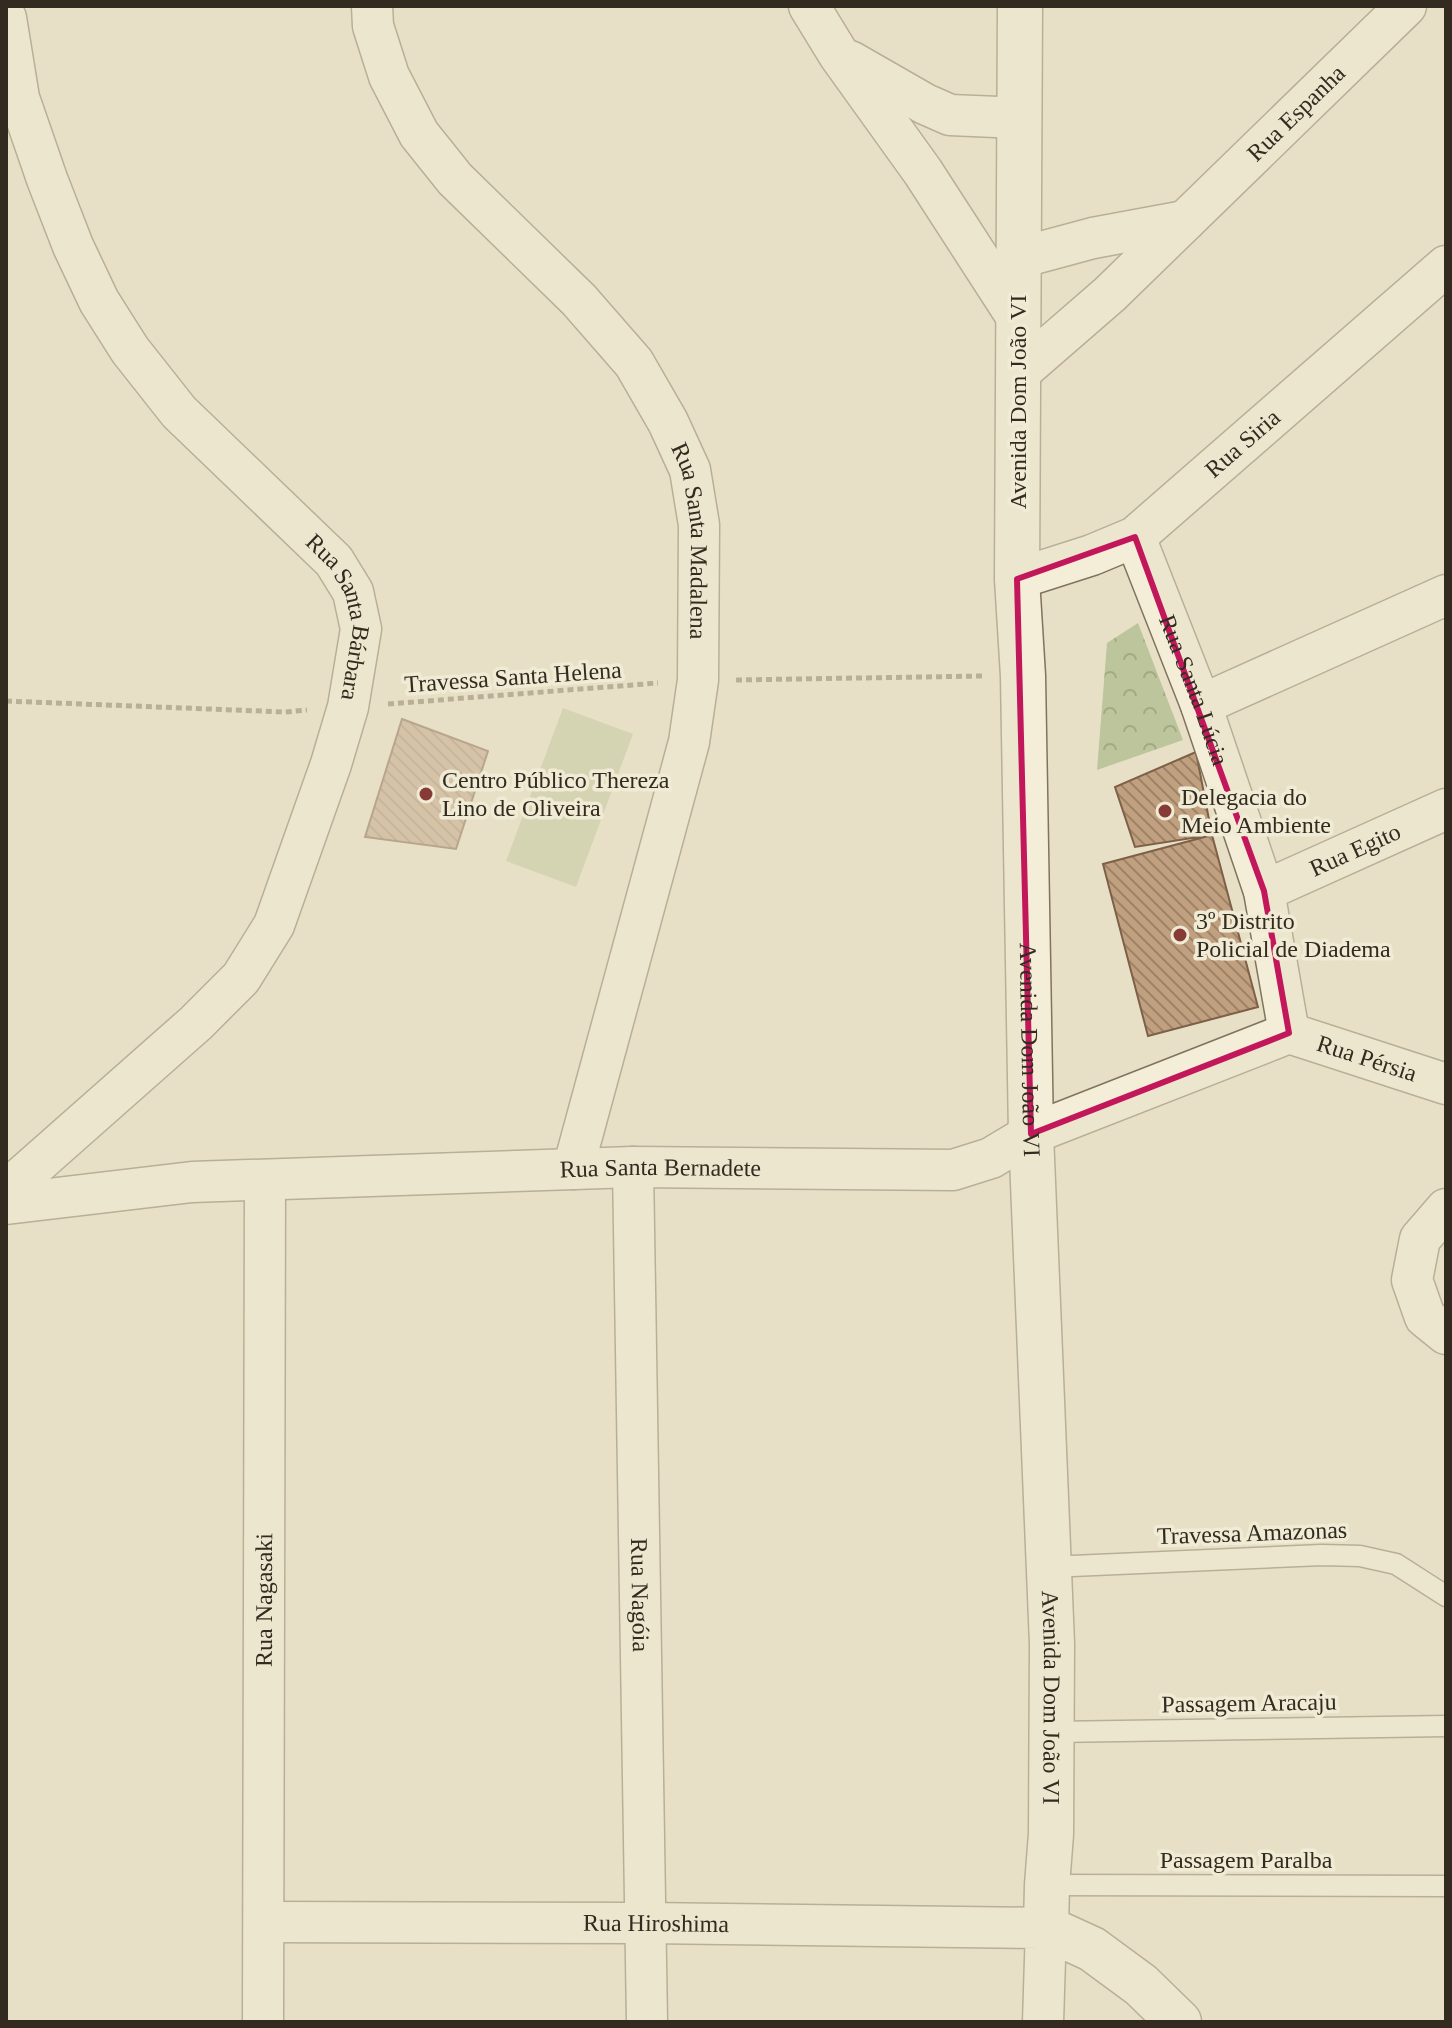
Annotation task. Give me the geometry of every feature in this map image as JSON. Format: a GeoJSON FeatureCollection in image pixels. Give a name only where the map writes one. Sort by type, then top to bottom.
{"type":"FeatureCollection","features":[{"type":"Feature","properties":{"kind":"street","name":"Rua Santa Madalena"},"geometry":{"type":"LineString","coordinates":[[372,6],[373,26],[389,76],[419,134],[455,179],[579,300],[634,363],[668,422],[690,470],[699,525],[698,680],[689,742],[573,1169]]}},
{"type":"Feature","properties":{"kind":"street"},"geometry":{"type":"LineString","coordinates":[[809,6],[1018,319]]}},
{"type":"Feature","properties":{"kind":"street","name":"Avenida Dom João VI"},"geometry":{"type":"LineString","coordinates":[[1020,6],[1017,579],[1023,676],[1031,1134],[1052,1644],[1051,1834],[1046,1928]]}},
{"type":"Feature","properties":{"kind":"street","name":"Rua Espanha"},"geometry":{"type":"LineString","coordinates":[[1019,373],[1110,294],[1395,12]]}},
{"type":"Feature","properties":{"kind":"street","name":"Rua Santa Bárbara"},"geometry":{"type":"LineString","coordinates":[[6,18],[19,98],[57,206],[99,301],[130,350],[179,412],[334,561],[353,592],[361,629],[348,707],[331,764],[274,925],[241,978],[196,1023],[6,1191]]}},
{"type":"Feature","properties":{"kind":"street"},"geometry":{"type":"LineString","coordinates":[[839,55],[950,115],[1021,118]]}},
{"type":"Feature","properties":{"kind":"street"},"geometry":{"type":"LineString","coordinates":[[934,189],[939,139],[950,115]]}},
{"type":"Feature","properties":{"kind":"street"},"geometry":{"type":"LineString","coordinates":[[1019,258],[1093,238],[1185,221]]}},
{"type":"Feature","properties":{"kind":"street","name":"Rua Siria"},"geometry":{"type":"LineString","coordinates":[[1017,579],[1092,555],[1135,537],[1446,266]]}},
{"type":"Feature","properties":{"kind":"street","name":"Rua Santa Lúcia"},"geometry":{"type":"LineString","coordinates":[[1135,537],[1201,705],[1264,891],[1289,1033]]}},
{"type":"Feature","properties":{"kind":"street"},"geometry":{"type":"LineString","coordinates":[[1201,705],[1446,595]]}},
{"type":"Feature","properties":{"kind":"street","name":"Rua Egito"},"geometry":{"type":"LineString","coordinates":[[1264,891],[1446,809]]}},
{"type":"Feature","properties":{"kind":"street","name":"Rua Santa Bernadete"},"geometry":{"type":"LineString","coordinates":[[6,1204],[192,1182],[633,1167],[953,1170],[991,1158],[1031,1134],[1289,1033]]}},
{"type":"Feature","properties":{"kind":"street","name":"Rua Pérsia"},"geometry":{"type":"LineString","coordinates":[[1289,1033],[1446,1084]]}},
{"type":"Feature","properties":{"kind":"street","name":"Rua Nagóia"},"geometry":{"type":"LineString","coordinates":[[633,1167],[647,2022]]}},
{"type":"Feature","properties":{"kind":"street","name":"Rua Nagasaki"},"geometry":{"type":"LineString","coordinates":[[263,2022],[265,1180]]}},
{"type":"Feature","properties":{"kind":"street"},"geometry":{"type":"LineString","coordinates":[[1446,1209],[1420,1239],[1412,1280],[1425,1317],[1446,1334]]}},
{"type":"Feature","properties":{"kind":"street","name":"Rua Hiroshima"},"geometry":{"type":"LineString","coordinates":[[264,1922],[1046,1928]]}},
{"type":"Feature","properties":{"kind":"street"},"geometry":{"type":"LineString","coordinates":[[1043,2022],[1046,1928],[1092,1949],[1141,1985],[1179,2022]]}},
{"type":"Feature","properties":{"kind":"lane","name":"Travessa Amazonas"},"geometry":{"type":"LineString","coordinates":[[1049,1567],[1360,1556],[1396,1564],[1446,1596]]}},
{"type":"Feature","properties":{"kind":"lane","name":"Passagem Aracaju"},"geometry":{"type":"LineString","coordinates":[[1052,1732],[1446,1726]]}},
{"type":"Feature","properties":{"kind":"lane","name":"Passagem Paralba"},"geometry":{"type":"LineString","coordinates":[[1047,1885],[1446,1886]]}},
{"type":"Feature","properties":{"kind":"path","name":"Travessa Santa Helena"},"geometry":{"type":"LineString","coordinates":[[6,701],[285,712],[698,680],[1023,676]]}},
{"type":"Feature","properties":{"kind":"highlighted area"},"geometry":{"type":"Polygon","coordinates":[[[1135,537],[1264,891],[1289,1033],[1031,1134],[1017,579],[1135,537]]]}},
{"type":"Feature","properties":{"kind":"green space"},"geometry":{"type":"Polygon","coordinates":[[[1138,623],[1183,740],[1097,770],[1107,643],[1138,623]]]}},
{"type":"Feature","properties":{"kind":"green space"},"geometry":{"type":"Polygon","coordinates":[[[563,708],[633,734],[576,887],[506,861],[563,708]]]}},
{"type":"Feature","properties":{"kind":"building","name":"Centro Público Thereza Lino de Oliveira"},"geometry":{"type":"Polygon","coordinates":[[[402,719],[488,751],[456,849],[365,837],[402,719]]]}},
{"type":"Feature","properties":{"kind":"building","name":"Delegacia do Meio Ambiente"},"geometry":{"type":"Polygon","coordinates":[[[1196,752],[1212,835],[1135,847],[1115,787],[1196,752]]]}},
{"type":"Feature","properties":{"kind":"building","name":"3º Distrito Policial de Diadema"},"geometry":{"type":"Polygon","coordinates":[[[1212,835],[1258,1007],[1148,1036],[1103,864],[1212,835]]]}},
{"type":"Feature","properties":{"kind":"place","name":"Centro Público Thereza Lino de Oliveira"},"geometry":{"type":"Point","coordinates":[426,794]}},
{"type":"Feature","properties":{"kind":"place","name":"Delegacia do Meio Ambiente"},"geometry":{"type":"Point","coordinates":[1165,811]}},
{"type":"Feature","properties":{"kind":"place","name":"3º Distrito Policial de Diadema"},"geometry":{"type":"Point","coordinates":[1180,935]}}]}
